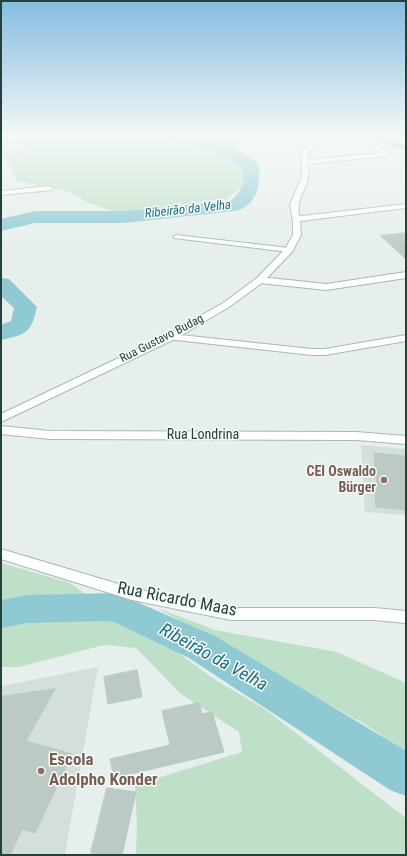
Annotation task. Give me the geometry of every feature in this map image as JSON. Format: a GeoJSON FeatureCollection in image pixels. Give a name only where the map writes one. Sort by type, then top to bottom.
{"type":"FeatureCollection","features":[{"type":"Feature","properties":{"kind":"street","name":"Rua Gustavo Budag"},"geometry":{"type":"LineString","coordinates":[[1,418],[171,337],[226,305],[260,280],[289,250],[297,235],[293,204],[306,179],[306,175]]}},
{"type":"Feature","properties":{"kind":"street"},"geometry":{"type":"LineString","coordinates":[[1,193],[49,188]]}},
{"type":"Feature","properties":{"kind":"street"},"geometry":{"type":"LineString","coordinates":[[296,220],[406,206]]}},
{"type":"Feature","properties":{"kind":"street"},"geometry":{"type":"LineString","coordinates":[[260,280],[326,287],[406,275]]}},
{"type":"Feature","properties":{"kind":"street"},"geometry":{"type":"LineString","coordinates":[[171,337],[312,352],[325,352],[406,338]]}},
{"type":"Feature","properties":{"kind":"street","name":"Rua Londrina"},"geometry":{"type":"LineString","coordinates":[[1,430],[50,435],[356,436],[406,440]]}},
{"type":"Feature","properties":{"kind":"street","name":"Rua Ricardo Maas"},"geometry":{"type":"LineString","coordinates":[[1,554],[132,594],[231,614],[374,614],[406,617]]}},
{"type":"Feature","properties":{"kind":"lane"},"geometry":{"type":"LineString","coordinates":[[176,237],[289,250]]}},
{"type":"Feature","properties":{"kind":"shaded area","name":"CEI Oswaldo Bürger"},"geometry":{"type":"Polygon","coordinates":[[[361,445],[406,449],[406,515],[365,512],[361,445]]]}},
{"type":"Feature","properties":{"kind":"shaded area","name":"Escola Adolpho Konder"},"geometry":{"type":"Polygon","coordinates":[[[98,667],[65,855],[1,855],[1,686],[98,667]]]}},
{"type":"Feature","properties":{"kind":"green space"},"geometry":{"type":"Polygon","coordinates":[[[14,175],[244,175],[241,187],[227,199],[116,212],[89,203],[67,191],[17,181],[14,175]]]}},
{"type":"Feature","properties":{"kind":"green space"},"geometry":{"type":"Polygon","coordinates":[[[1,563],[70,583],[92,599],[1,602],[1,563]]]}},
{"type":"Feature","properties":{"kind":"green space"},"geometry":{"type":"Polygon","coordinates":[[[157,608],[215,630],[337,652],[406,683],[406,753],[366,725],[157,608]]]}},
{"type":"Feature","properties":{"kind":"green space"},"geometry":{"type":"Polygon","coordinates":[[[108,612],[154,635],[214,679],[266,710],[406,818],[406,855],[136,855],[137,825],[135,785],[242,752],[239,732],[181,694],[136,648],[104,645],[19,667],[1,667],[1,624],[108,612]]]}},
{"type":"Feature","properties":{"kind":"building"},"geometry":{"type":"Polygon","coordinates":[[[406,233],[406,259],[381,236],[406,233]]]}},
{"type":"Feature","properties":{"kind":"building"},"geometry":{"type":"Polygon","coordinates":[[[374,453],[406,456],[406,510],[376,507],[375,491],[377,491],[374,453]]]}},
{"type":"Feature","properties":{"kind":"building"},"geometry":{"type":"Polygon","coordinates":[[[137,670],[142,697],[108,704],[104,677],[137,670]]]}},
{"type":"Feature","properties":{"kind":"building"},"geometry":{"type":"Polygon","coordinates":[[[55,689],[26,741],[72,754],[35,833],[22,829],[10,855],[1,855],[1,697],[55,689]]]}},
{"type":"Feature","properties":{"kind":"building"},"geometry":{"type":"Polygon","coordinates":[[[199,703],[202,714],[212,712],[224,752],[114,778],[110,759],[170,745],[162,711],[199,703]]]}},
{"type":"Feature","properties":{"kind":"building"},"geometry":{"type":"Polygon","coordinates":[[[107,788],[136,792],[122,855],[91,853],[107,788]]]}},
{"type":"Feature","properties":{"kind":"waterway","name":"Ribeirão da Velha"},"geometry":{"type":"LineString","coordinates":[[1,225],[35,217],[123,217],[235,206],[248,193],[252,185],[252,175]]}},
{"type":"Feature","properties":{"kind":"waterway","name":"Ribeirão da Velha"},"geometry":{"type":"LineString","coordinates":[[1,284],[26,307],[21,325],[1,333]]}},
{"type":"Feature","properties":{"kind":"waterway","name":"Ribeirão da Velha"},"geometry":{"type":"LineString","coordinates":[[1,614],[27,609],[116,607],[202,647],[406,775]]}},
{"type":"Feature","properties":{"kind":"place","name":"CEI Oswaldo Bürger"},"geometry":{"type":"Point","coordinates":[384,480]}},
{"type":"Feature","properties":{"kind":"place","name":"Escola Adolpho Konder"},"geometry":{"type":"Point","coordinates":[41,771]}}]}
